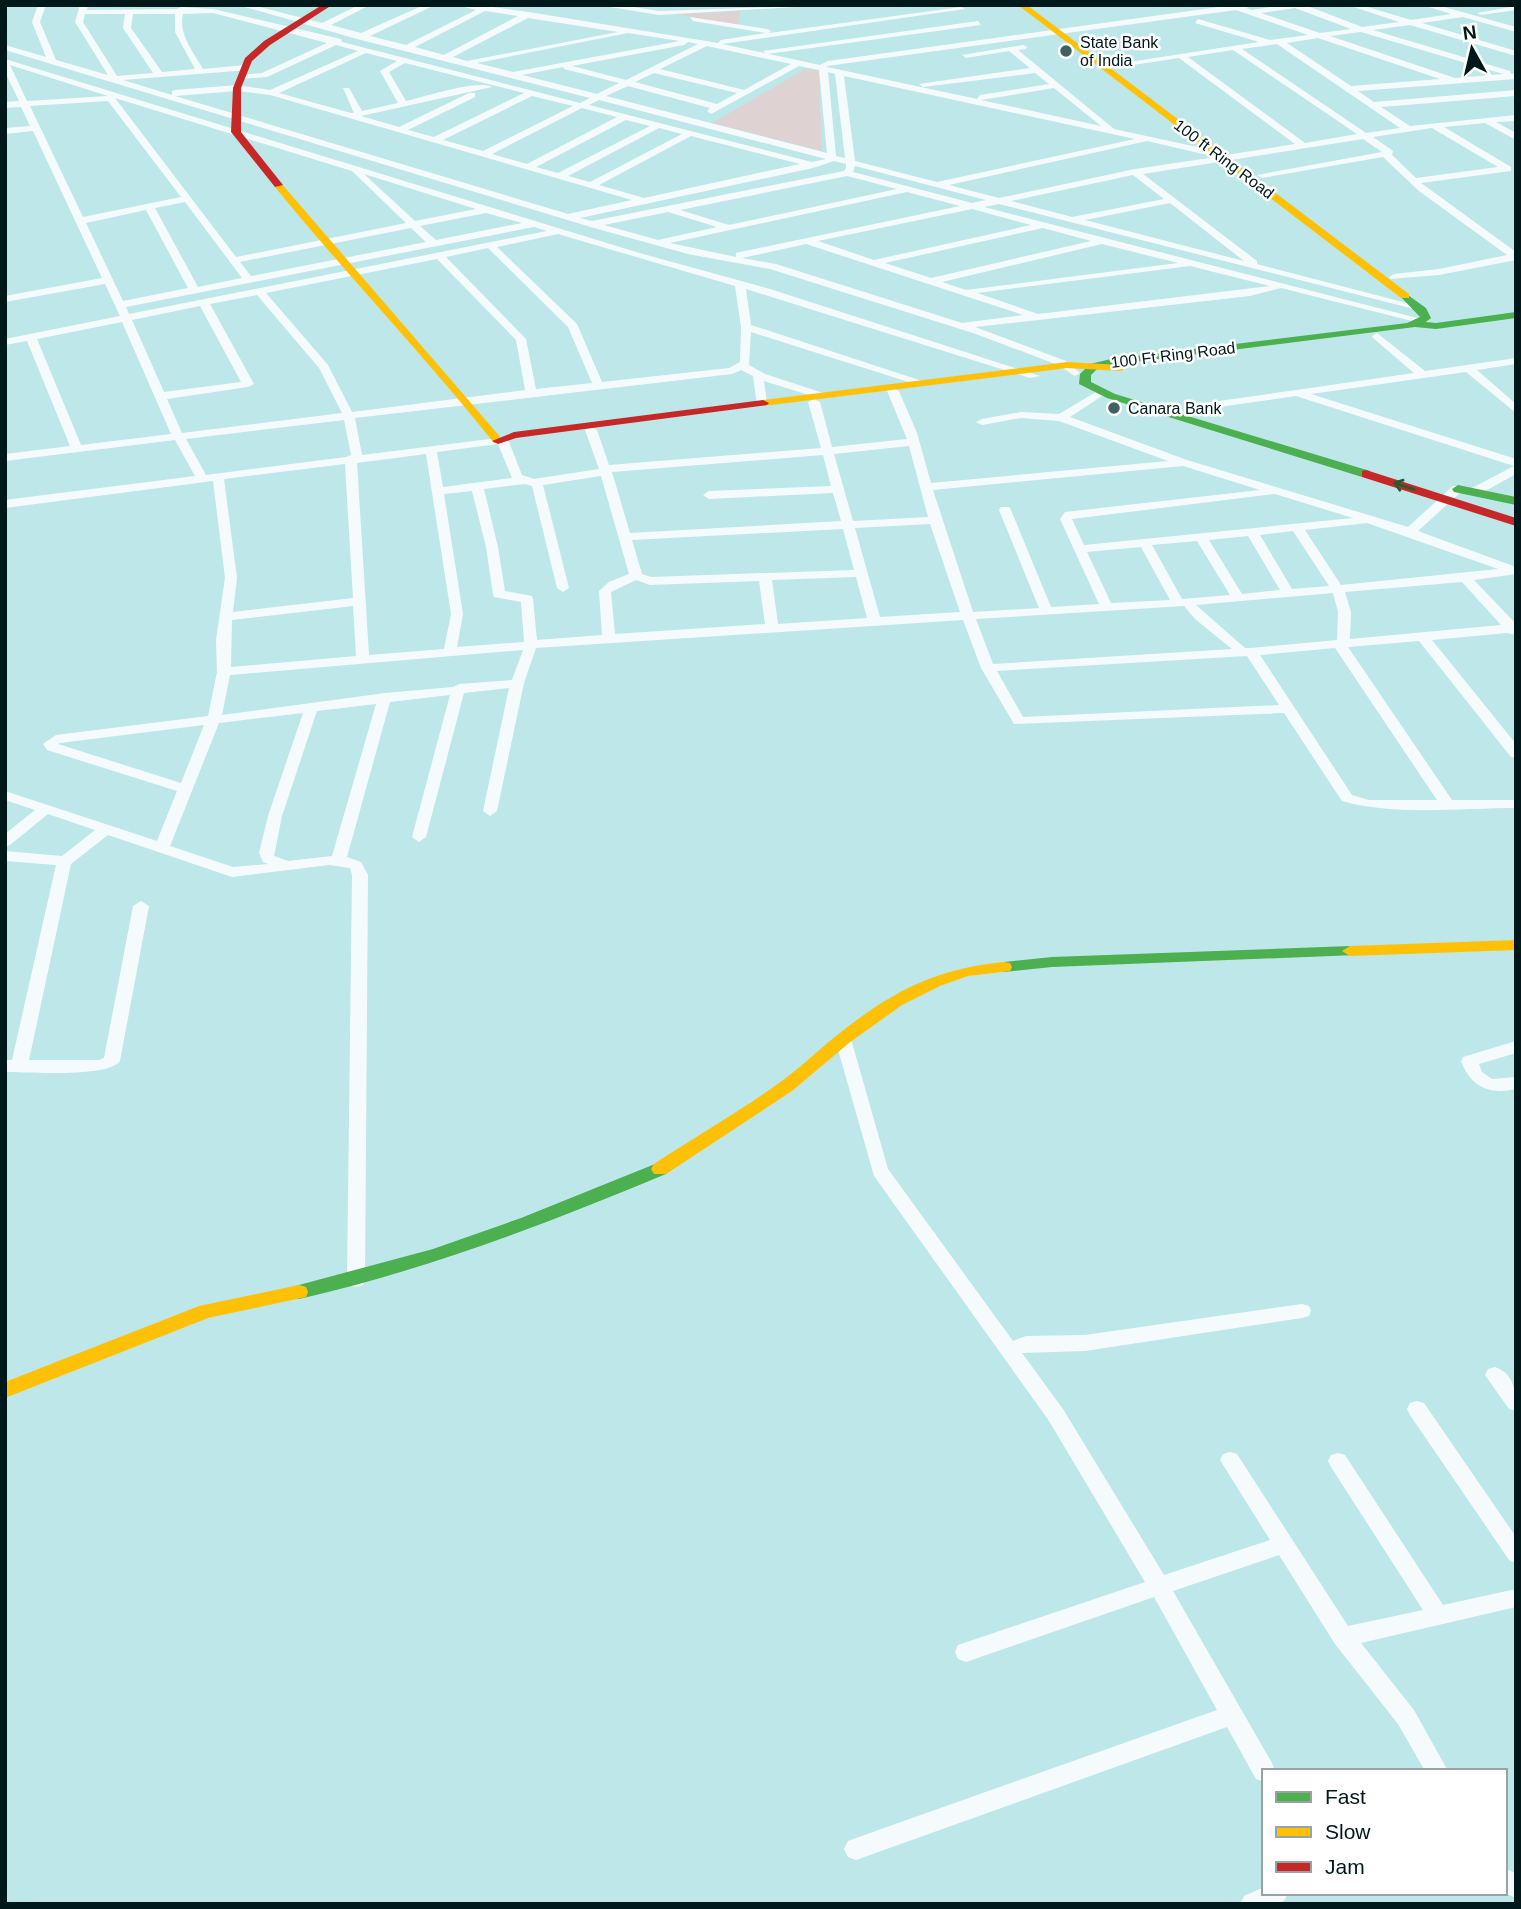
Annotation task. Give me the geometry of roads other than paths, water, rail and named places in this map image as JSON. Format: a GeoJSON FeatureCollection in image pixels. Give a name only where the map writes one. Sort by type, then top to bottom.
{"type":"FeatureCollection","features":[{"type":"Feature","properties":{"kind":"main road"},"geometry":{"type":"LineString","coordinates":[[328,5],[248,60],[241,78],[234,116],[236,132],[326,242],[500,441]]}},
{"type":"Feature","properties":{"kind":"main road","name":"100 ft Ring Road"},"geometry":{"type":"LineString","coordinates":[[1022,5],[1070,34],[1427,319]]}},
{"type":"Feature","properties":{"kind":"main road","name":"100 Ft Ring Road"},"geometry":{"type":"LineString","coordinates":[[1039,5],[1070,34],[1120,64],[1226,156],[1262,175],[1430,304],[1438,314],[1427,319],[1080,369],[1085,384],[1101,392],[1451,494],[1474,492],[1516,501]]}},
{"type":"Feature","properties":{"kind":"main road"},"geometry":{"type":"LineString","coordinates":[[500,441],[922,383],[1080,369],[1115,372],[1377,336],[1427,319],[1516,309]]}},
{"type":"Feature","properties":{"kind":"main road"},"geometry":{"type":"LineString","coordinates":[[1427,319],[1516,315]]}},
{"type":"Feature","properties":{"kind":"main road","name":"100 Ft Ring Road"},"geometry":{"type":"LineString","coordinates":[[1115,372],[1126,384],[1451,494],[1516,522]]}},
{"type":"Feature","properties":{"kind":"main road"},"geometry":{"type":"LineString","coordinates":[[500,441],[514,435],[761,403],[893,391],[1028,373]]}},
{"type":"Feature","properties":{"kind":"main road"},"geometry":{"type":"LineString","coordinates":[[5,1390],[206,1311],[356,1280],[542,1218],[665,1167],[786,1087],[843,1039],[895,1001],[934,982],[967,971],[1052,962],[1516,945]]}},
{"type":"Feature","properties":{"kind":"street"},"geometry":{"type":"LineString","coordinates":[[41,5],[37,24],[52,60]]}},
{"type":"Feature","properties":{"kind":"street"},"geometry":{"type":"LineString","coordinates":[[242,5],[336,42],[491,85],[816,165]]}},
{"type":"Feature","properties":{"kind":"street"},"geometry":{"type":"LineString","coordinates":[[323,26],[366,5]]}},
{"type":"Feature","properties":{"kind":"street"},"geometry":{"type":"LineString","coordinates":[[5,106],[164,94],[272,72],[336,42],[363,37],[431,5]]}},
{"type":"Feature","properties":{"kind":"street"},"geometry":{"type":"LineString","coordinates":[[461,5],[533,11],[707,43],[1097,123],[1111,130],[1226,156]]}},
{"type":"Feature","properties":{"kind":"street"},"geometry":{"type":"LineString","coordinates":[[602,5],[644,8],[777,34]]}},
{"type":"Feature","properties":{"kind":"street"},"geometry":{"type":"LineString","coordinates":[[659,13],[826,5]]}},
{"type":"Feature","properties":{"kind":"street"},"geometry":{"type":"LineString","coordinates":[[819,67],[998,39],[1198,20],[1251,9],[1297,5],[1363,30],[1500,75],[1516,68]]}},
{"type":"Feature","properties":{"kind":"street"},"geometry":{"type":"LineString","coordinates":[[1352,5],[1516,54]]}},
{"type":"Feature","properties":{"kind":"street"},"geometry":{"type":"LineString","coordinates":[[1427,5],[1516,30]]}},
{"type":"Feature","properties":{"kind":"street"},"geometry":{"type":"LineString","coordinates":[[1457,5],[1516,23]]}},
{"type":"Feature","properties":{"kind":"street"},"geometry":{"type":"LineString","coordinates":[[842,71],[1011,49],[1070,34],[1231,6],[1251,9],[1454,81]]}},
{"type":"Feature","properties":{"kind":"street"},"geometry":{"type":"LineString","coordinates":[[407,48],[479,7]]}},
{"type":"Feature","properties":{"kind":"street"},"geometry":{"type":"LineString","coordinates":[[483,155],[707,43],[959,7],[998,39]]}},
{"type":"Feature","properties":{"kind":"street"},"geometry":{"type":"LineString","coordinates":[[1168,8],[1186,14]]}},
{"type":"Feature","properties":{"kind":"street"},"geometry":{"type":"LineString","coordinates":[[1480,13],[1516,8]]}},
{"type":"Feature","properties":{"kind":"street"},"geometry":{"type":"LineString","coordinates":[[112,79],[80,24],[83,9],[213,11],[296,25],[323,26],[1257,267],[1427,319]]}},
{"type":"Feature","properties":{"kind":"street"},"geometry":{"type":"LineString","coordinates":[[181,9],[176,19],[177,28],[200,70]]}},
{"type":"Feature","properties":{"kind":"street"},"geometry":{"type":"LineString","coordinates":[[130,11],[127,28],[158,73]]}},
{"type":"Feature","properties":{"kind":"street"},"geometry":{"type":"LineString","coordinates":[[444,58],[533,11]]}},
{"type":"Feature","properties":{"kind":"street"},"geometry":{"type":"LineString","coordinates":[[1120,64],[1463,15]]}},
{"type":"Feature","properties":{"kind":"street"},"geometry":{"type":"LineString","coordinates":[[1198,20],[1276,43],[1408,129]]}},
{"type":"Feature","properties":{"kind":"street"},"geometry":{"type":"LineString","coordinates":[[754,53],[978,23]]}},
{"type":"Feature","properties":{"kind":"street"},"geometry":{"type":"LineString","coordinates":[[464,63],[634,31]]}},
{"type":"Feature","properties":{"kind":"street"},"geometry":{"type":"LineString","coordinates":[[566,36],[576,43]]}},
{"type":"Feature","properties":{"kind":"street"},"geometry":{"type":"LineString","coordinates":[[399,131],[513,75],[695,41]]}},
{"type":"Feature","properties":{"kind":"street"},"geometry":{"type":"LineString","coordinates":[[5,47],[655,243],[772,266],[960,326],[1080,369]]}},
{"type":"Feature","properties":{"kind":"street"},"geometry":{"type":"LineString","coordinates":[[1235,48],[1389,152],[1386,155]]}},
{"type":"Feature","properties":{"kind":"street"},"geometry":{"type":"LineString","coordinates":[[1011,49],[1097,123]]}},
{"type":"Feature","properties":{"kind":"street"},"geometry":{"type":"LineString","coordinates":[[271,93],[366,50]]}},
{"type":"Feature","properties":{"kind":"street"},"geometry":{"type":"LineString","coordinates":[[403,103],[384,71],[430,54]]}},
{"type":"Feature","properties":{"kind":"street"},"geometry":{"type":"LineString","coordinates":[[1182,56],[1302,145]]}},
{"type":"Feature","properties":{"kind":"street"},"geometry":{"type":"LineString","coordinates":[[5,62],[639,256],[743,284],[1028,373]]}},
{"type":"Feature","properties":{"kind":"street"},"geometry":{"type":"LineString","coordinates":[[5,62],[109,280],[178,436],[202,478]]}},
{"type":"Feature","properties":{"kind":"street"},"geometry":{"type":"LineString","coordinates":[[693,121],[799,63]]}},
{"type":"Feature","properties":{"kind":"street"},"geometry":{"type":"LineString","coordinates":[[561,65],[718,107]]}},
{"type":"Feature","properties":{"kind":"street"},"geometry":{"type":"LineString","coordinates":[[819,67],[832,158]]}},
{"type":"Feature","properties":{"kind":"street"},"geometry":{"type":"LineString","coordinates":[[910,86],[1037,69]]}},
{"type":"Feature","properties":{"kind":"street"},"geometry":{"type":"LineString","coordinates":[[112,79],[200,70],[241,78],[271,93],[355,115],[399,131],[646,201]]}},
{"type":"Feature","properties":{"kind":"street"},"geometry":{"type":"LineString","coordinates":[[653,70],[743,92]]}},
{"type":"Feature","properties":{"kind":"street"},"geometry":{"type":"LineString","coordinates":[[842,71],[849,173]]}},
{"type":"Feature","properties":{"kind":"street"},"geometry":{"type":"LineString","coordinates":[[1349,89],[1500,75],[1516,76]]}},
{"type":"Feature","properties":{"kind":"street"},"geometry":{"type":"LineString","coordinates":[[355,115],[491,85]]}},
{"type":"Feature","properties":{"kind":"street"},"geometry":{"type":"LineString","coordinates":[[970,99],[1056,85]]}},
{"type":"Feature","properties":{"kind":"street"},"geometry":{"type":"LineString","coordinates":[[346,90],[355,115]]}},
{"type":"Feature","properties":{"kind":"street"},"geometry":{"type":"LineString","coordinates":[[434,141],[531,93]]}},
{"type":"Feature","properties":{"kind":"street"},"geometry":{"type":"LineString","coordinates":[[1372,105],[1516,93]]}},
{"type":"Feature","properties":{"kind":"street"},"geometry":{"type":"LineString","coordinates":[[115,97],[187,199],[249,280]]}},
{"type":"Feature","properties":{"kind":"street"},"geometry":{"type":"LineString","coordinates":[[527,168],[625,117]]}},
{"type":"Feature","properties":{"kind":"street"},"geometry":{"type":"LineString","coordinates":[[727,257],[1135,172],[1408,129],[1516,118]]}},
{"type":"Feature","properties":{"kind":"street"},"geometry":{"type":"LineString","coordinates":[[1487,121],[1516,137]]}},
{"type":"Feature","properties":{"kind":"street"},"geometry":{"type":"LineString","coordinates":[[558,177],[659,125]]}},
{"type":"Feature","properties":{"kind":"street"},"geometry":{"type":"LineString","coordinates":[[1435,126],[1511,171]]}},
{"type":"Feature","properties":{"kind":"street"},"geometry":{"type":"LineString","coordinates":[[5,131],[36,128]]}},
{"type":"Feature","properties":{"kind":"street"},"geometry":{"type":"LineString","coordinates":[[590,186],[691,133]]}},
{"type":"Feature","properties":{"kind":"street"},"geometry":{"type":"LineString","coordinates":[[655,243],[1148,139]]}},
{"type":"Feature","properties":{"kind":"street"},"geometry":{"type":"LineString","coordinates":[[1262,175],[1386,155]]}},
{"type":"Feature","properties":{"kind":"street"},"geometry":{"type":"LineString","coordinates":[[1386,155],[1413,181],[1515,256]]}},
{"type":"Feature","properties":{"kind":"street"},"geometry":{"type":"LineString","coordinates":[[5,342],[260,292],[434,244],[816,165],[832,158]]}},
{"type":"Feature","properties":{"kind":"street"},"geometry":{"type":"LineString","coordinates":[[120,305],[249,280],[440,256],[875,168]]}},
{"type":"Feature","properties":{"kind":"street"},"geometry":{"type":"LineString","coordinates":[[354,170],[434,244]]}},
{"type":"Feature","properties":{"kind":"street"},"geometry":{"type":"LineString","coordinates":[[1413,181],[1511,171]]}},
{"type":"Feature","properties":{"kind":"street"},"geometry":{"type":"LineString","coordinates":[[1135,172],[1257,267]]}},
{"type":"Feature","properties":{"kind":"street"},"geometry":{"type":"LineString","coordinates":[[849,173],[1103,241],[1427,319]]}},
{"type":"Feature","properties":{"kind":"street"},"geometry":{"type":"LineString","coordinates":[[79,221],[187,199]]}},
{"type":"Feature","properties":{"kind":"street"},"geometry":{"type":"LineString","coordinates":[[1069,220],[1172,200]]}},
{"type":"Feature","properties":{"kind":"street"},"geometry":{"type":"LineString","coordinates":[[149,207],[195,291]]}},
{"type":"Feature","properties":{"kind":"street"},"geometry":{"type":"LineString","coordinates":[[669,209],[729,228]]}},
{"type":"Feature","properties":{"kind":"street"},"geometry":{"type":"LineString","coordinates":[[234,260],[489,210]]}},
{"type":"Feature","properties":{"kind":"street"},"geometry":{"type":"LineString","coordinates":[[874,263],[1043,225]]}},
{"type":"Feature","properties":{"kind":"street"},"geometry":{"type":"LineString","coordinates":[[808,241],[1041,317]]}},
{"type":"Feature","properties":{"kind":"street"},"geometry":{"type":"LineString","coordinates":[[930,281],[1103,241]]}},
{"type":"Feature","properties":{"kind":"street"},"geometry":{"type":"LineString","coordinates":[[490,245],[573,326],[598,385]]}},
{"type":"Feature","properties":{"kind":"street"},"geometry":{"type":"LineString","coordinates":[[440,256],[521,339],[531,393]]}},
{"type":"Feature","properties":{"kind":"street"},"geometry":{"type":"LineString","coordinates":[[1394,277],[1439,272],[1515,256]]}},
{"type":"Feature","properties":{"kind":"street"},"geometry":{"type":"LineString","coordinates":[[965,292],[1195,264]]}},
{"type":"Feature","properties":{"kind":"street"},"geometry":{"type":"LineString","coordinates":[[743,284],[763,277],[772,266]]}},
{"type":"Feature","properties":{"kind":"street"},"geometry":{"type":"LineString","coordinates":[[5,299],[109,280]]}},
{"type":"Feature","properties":{"kind":"street"},"geometry":{"type":"LineString","coordinates":[[5,458],[732,371],[746,363],[743,284]]}},
{"type":"Feature","properties":{"kind":"street"},"geometry":{"type":"LineString","coordinates":[[960,326],[1250,293],[1282,286]]}},
{"type":"Feature","properties":{"kind":"street"},"geometry":{"type":"LineString","coordinates":[[260,292],[317,357],[349,416],[354,457],[363,660]]}},
{"type":"Feature","properties":{"kind":"street"},"geometry":{"type":"LineString","coordinates":[[161,396],[248,384],[204,303]]}},
{"type":"Feature","properties":{"kind":"street"},"geometry":{"type":"LineString","coordinates":[[746,327],[922,383]]}},
{"type":"Feature","properties":{"kind":"street"},"geometry":{"type":"LineString","coordinates":[[1377,336],[1422,374]]}},
{"type":"Feature","properties":{"kind":"street"},"geometry":{"type":"LineString","coordinates":[[31,337],[78,449]]}},
{"type":"Feature","properties":{"kind":"street"},"geometry":{"type":"LineString","coordinates":[[1198,407],[1516,361]]}},
{"type":"Feature","properties":{"kind":"street"},"geometry":{"type":"LineString","coordinates":[[743,366],[758,376],[798,386],[817,398],[828,451],[874,621]]}},
{"type":"Feature","properties":{"kind":"street"},"geometry":{"type":"LineString","coordinates":[[1468,368],[1516,410]]}},
{"type":"Feature","properties":{"kind":"street"},"geometry":{"type":"LineString","coordinates":[[758,376],[761,403]]}},
{"type":"Feature","properties":{"kind":"street"},"geometry":{"type":"LineString","coordinates":[[893,391],[913,442],[935,520],[968,616],[988,668],[1016,719],[1023,723],[1286,709]]}},
{"type":"Feature","properties":{"kind":"street"},"geometry":{"type":"LineString","coordinates":[[1061,418],[1101,392]]}},
{"type":"Feature","properties":{"kind":"street"},"geometry":{"type":"LineString","coordinates":[[1294,392],[1516,463]]}},
{"type":"Feature","properties":{"kind":"street"},"geometry":{"type":"LineString","coordinates":[[982,422],[1021,415],[1061,418],[1183,462],[1410,532],[1515,571]]}},
{"type":"Feature","properties":{"kind":"street"},"geometry":{"type":"LineString","coordinates":[[591,430],[606,471],[636,576]]}},
{"type":"Feature","properties":{"kind":"street"},"geometry":{"type":"LineString","coordinates":[[5,504],[354,457],[500,441],[515,475],[531,481]]}},
{"type":"Feature","properties":{"kind":"street"},"geometry":{"type":"LineString","coordinates":[[440,491],[606,471],[913,442]]}},
{"type":"Feature","properties":{"kind":"street"},"geometry":{"type":"LineString","coordinates":[[431,448],[440,491],[457,614],[450,651]]}},
{"type":"Feature","properties":{"kind":"street"},"geometry":{"type":"LineString","coordinates":[[925,487],[1183,462]]}},
{"type":"Feature","properties":{"kind":"street"},"geometry":{"type":"LineString","coordinates":[[1474,492],[1516,469]]}},
{"type":"Feature","properties":{"kind":"street"},"geometry":{"type":"LineString","coordinates":[[162,847],[218,706],[224,672],[231,578],[218,475]]}},
{"type":"Feature","properties":{"kind":"street"},"geometry":{"type":"LineString","coordinates":[[531,481],[563,588]]}},
{"type":"Feature","properties":{"kind":"street"},"geometry":{"type":"LineString","coordinates":[[477,486],[492,547],[499,594],[527,598],[531,645],[517,683],[490,811]]}},
{"type":"Feature","properties":{"kind":"street"},"geometry":{"type":"LineString","coordinates":[[709,495],[839,489]]}},
{"type":"Feature","properties":{"kind":"street"},"geometry":{"type":"LineString","coordinates":[[1107,608],[1078,549],[1066,519],[1069,515],[1275,491]]}},
{"type":"Feature","properties":{"kind":"street"},"geometry":{"type":"LineString","coordinates":[[1410,532],[1451,494]]}},
{"type":"Feature","properties":{"kind":"street"},"geometry":{"type":"LineString","coordinates":[[1005,510],[1047,612]]}},
{"type":"Feature","properties":{"kind":"street"},"geometry":{"type":"LineString","coordinates":[[624,537],[935,520]]}},
{"type":"Feature","properties":{"kind":"street"},"geometry":{"type":"LineString","coordinates":[[1078,549],[1371,520]]}},
{"type":"Feature","properties":{"kind":"street"},"geometry":{"type":"LineString","coordinates":[[1297,528],[1338,589],[1348,617],[1341,644],[1449,806]]}},
{"type":"Feature","properties":{"kind":"street"},"geometry":{"type":"LineString","coordinates":[[1252,533],[1288,593]]}},
{"type":"Feature","properties":{"kind":"street"},"geometry":{"type":"LineString","coordinates":[[1201,537],[1238,598]]}},
{"type":"Feature","properties":{"kind":"street"},"geometry":{"type":"LineString","coordinates":[[1145,543],[1183,603],[1198,618],[1246,652],[1347,798],[1368,804],[1516,804]]}},
{"type":"Feature","properties":{"kind":"street"},"geometry":{"type":"LineString","coordinates":[[224,672],[608,638],[1183,603],[1465,578],[1515,571]]}},
{"type":"Feature","properties":{"kind":"street"},"geometry":{"type":"LineString","coordinates":[[608,638],[605,591],[636,576],[650,581],[862,573]]}},
{"type":"Feature","properties":{"kind":"street"},"geometry":{"type":"LineString","coordinates":[[765,576],[772,628]]}},
{"type":"Feature","properties":{"kind":"street"},"geometry":{"type":"LineString","coordinates":[[1465,578],[1514,630]]}},
{"type":"Feature","properties":{"kind":"street"},"geometry":{"type":"LineString","coordinates":[[226,617],[360,601]]}},
{"type":"Feature","properties":{"kind":"street"},"geometry":{"type":"LineString","coordinates":[[988,668],[1246,652],[1514,630]]}},
{"type":"Feature","properties":{"kind":"street"},"geometry":{"type":"LineString","coordinates":[[1422,636],[1516,754]]}},
{"type":"Feature","properties":{"kind":"street"},"geometry":{"type":"LineString","coordinates":[[185,789],[52,747],[50,744],[56,739],[384,697],[517,683]]}},
{"type":"Feature","properties":{"kind":"street"},"geometry":{"type":"LineString","coordinates":[[419,837],[459,688]]}},
{"type":"Feature","properties":{"kind":"street"},"geometry":{"type":"LineString","coordinates":[[339,859],[384,697]]}},
{"type":"Feature","properties":{"kind":"street"},"geometry":{"type":"LineString","coordinates":[[289,867],[268,859],[266,853],[277,809],[312,707]]}},
{"type":"Feature","properties":{"kind":"street"},"geometry":{"type":"LineString","coordinates":[[5,795],[232,872],[248,873],[339,859],[356,864],[360,875],[356,1280]]}},
{"type":"Feature","properties":{"kind":"street"},"geometry":{"type":"LineString","coordinates":[[5,842],[45,809]]}},
{"type":"Feature","properties":{"kind":"street"},"geometry":{"type":"LineString","coordinates":[[106,829],[64,862],[12,1066],[101,1066],[112,1060],[141,906]]}},
{"type":"Feature","properties":{"kind":"street"},"geometry":{"type":"LineString","coordinates":[[5,856],[64,862]]}},
{"type":"Feature","properties":{"kind":"street"},"geometry":{"type":"LineString","coordinates":[[843,1039],[880,1171],[1056,1415],[1159,1586],[1263,1769]]}},
{"type":"Feature","properties":{"kind":"street"},"geometry":{"type":"LineString","coordinates":[[1516,1047],[1469,1060],[1477,1077],[1484,1083],[1499,1087],[1516,1083]]}},
{"type":"Feature","properties":{"kind":"street"},"geometry":{"type":"LineString","coordinates":[[1010,1350],[1026,1344],[1085,1343],[1303,1311]]}},
{"type":"Feature","properties":{"kind":"street"},"geometry":{"type":"LineString","coordinates":[[1495,1375],[1516,1403]]}},
{"type":"Feature","properties":{"kind":"street"},"geometry":{"type":"LineString","coordinates":[[1417,1409],[1516,1554]]}},
{"type":"Feature","properties":{"kind":"street"},"geometry":{"type":"LineString","coordinates":[[1230,1460],[1343,1637],[1406,1717],[1436,1769]]}},
{"type":"Feature","properties":{"kind":"street"},"geometry":{"type":"LineString","coordinates":[[1338,1461],[1438,1615]]}},
{"type":"Feature","properties":{"kind":"street"},"geometry":{"type":"LineString","coordinates":[[967,1653],[1284,1544]]}},
{"type":"Feature","properties":{"kind":"street"},"geometry":{"type":"LineString","coordinates":[[1343,1637],[1516,1598]]}},
{"type":"Feature","properties":{"kind":"street"},"geometry":{"type":"LineString","coordinates":[[856,1849],[1232,1715]]}},
{"type":"Feature","properties":{"kind":"street"},"geometry":{"type":"LineString","coordinates":[[1252,1904],[1272,1895]]}},
{"type":"Feature","properties":{"kind":"place","name":"State Bank of India"},"geometry":{"type":"Point","coordinates":[1066,51]}},
{"type":"Feature","properties":{"kind":"place","name":"Canara Bank"},"geometry":{"type":"Point","coordinates":[1114,408]}}]}
